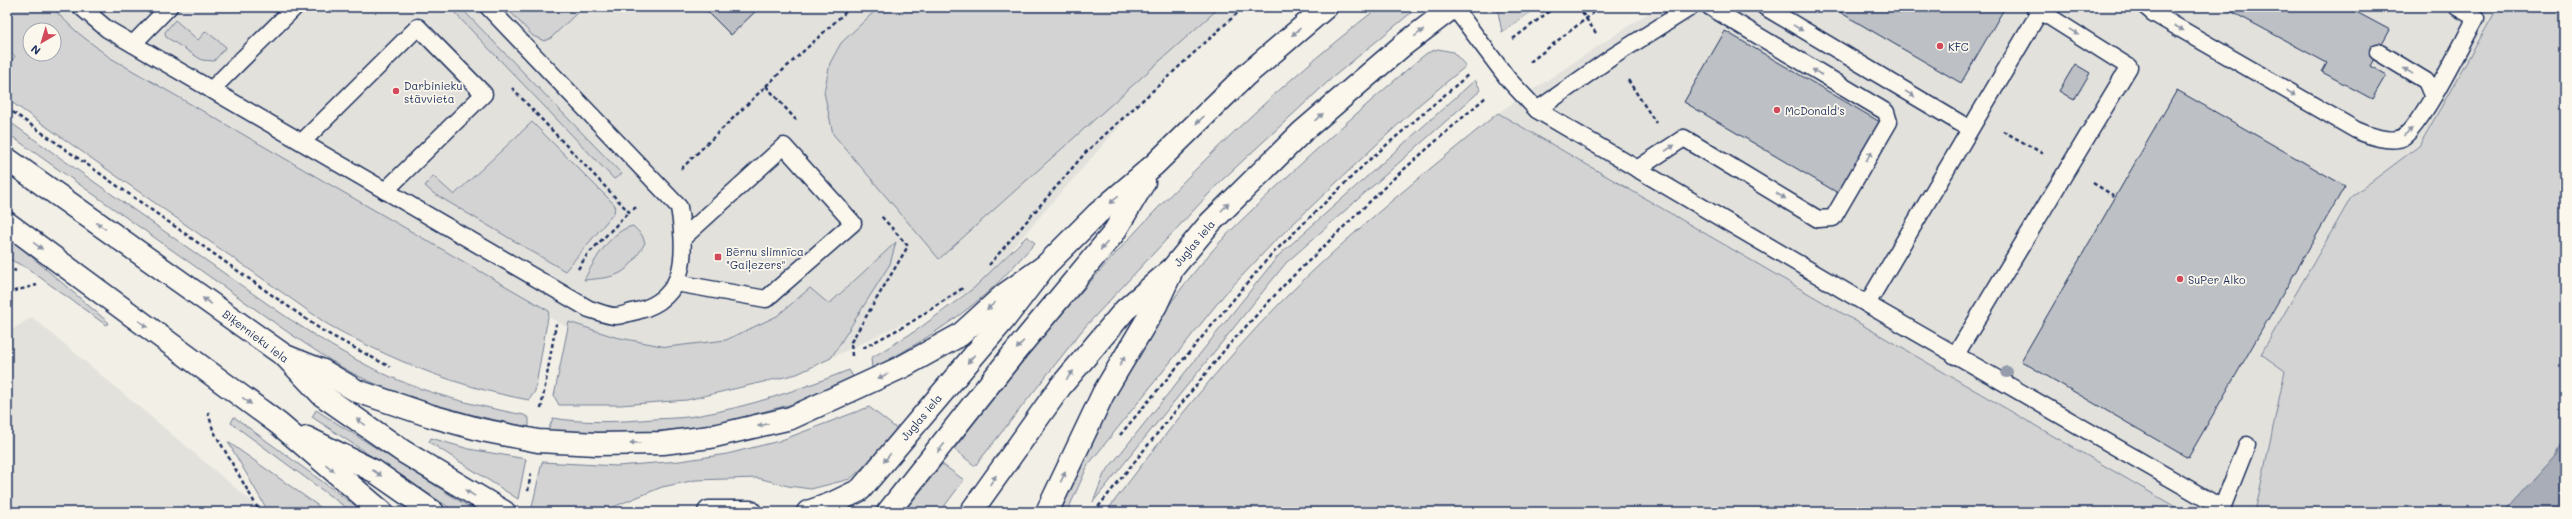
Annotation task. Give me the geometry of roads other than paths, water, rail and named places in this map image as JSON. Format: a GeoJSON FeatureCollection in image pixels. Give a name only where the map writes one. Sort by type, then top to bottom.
{"type":"FeatureCollection","features":[{"type":"Feature","properties":{"kind":"main road","name":"Juglas iela"},"geometry":{"type":"LineString","coordinates":[[808,512],[831,504],[860,490],[1003,321],[1045,266],[1097,214],[1154,165],[1245,76],[1326,7]]}},
{"type":"Feature","properties":{"kind":"main road","name":"Juglas iela"},"geometry":{"type":"LineString","coordinates":[[971,512],[1019,442],[1092,347],[1125,310],[1172,268],[1210,223],[1302,132],[1402,46],[1453,7]]}},
{"type":"Feature","properties":{"kind":"main road","name":"Biķernieku iela"},"geometry":{"type":"LineString","coordinates":[[7,159],[285,356],[322,395],[404,452],[504,512]]}},
{"type":"Feature","properties":{"kind":"main road","name":"Juglas iela"},"geometry":{"type":"LineString","coordinates":[[888,512],[1014,353],[1114,234],[1154,165]]}},
{"type":"Feature","properties":{"kind":"main road"},"geometry":{"type":"LineString","coordinates":[[7,223],[279,424],[382,512]]}},
{"type":"Feature","properties":{"kind":"main road"},"geometry":{"type":"LineString","coordinates":[[285,356],[323,371],[357,390],[431,416],[482,430],[538,441],[597,444],[662,443],[702,438],[791,418],[902,367],[960,335],[1004,295],[1045,266]]}},
{"type":"Feature","properties":{"kind":"main road"},"geometry":{"type":"LineString","coordinates":[[1047,512],[1103,394],[1156,304],[1172,268]]}},
{"type":"Feature","properties":{"kind":"main road"},"geometry":{"type":"LineString","coordinates":[[279,424],[374,470],[433,512]]}},
{"type":"Feature","properties":{"kind":"main road"},"geometry":{"type":"LineString","coordinates":[[709,512],[750,512]]}},
{"type":"Feature","properties":{"kind":"lane"},"geometry":{"type":"LineString","coordinates":[[81,7],[107,29],[589,309],[616,316],[648,308],[662,300],[676,283],[682,262],[684,237],[679,207],[488,7]]}},
{"type":"Feature","properties":{"kind":"lane"},"geometry":{"type":"LineString","coordinates":[[133,44],[169,7]]}},
{"type":"Feature","properties":{"kind":"lane"},"geometry":{"type":"LineString","coordinates":[[211,90],[295,7]]}},
{"type":"Feature","properties":{"kind":"lane"},"geometry":{"type":"LineString","coordinates":[[1453,7],[1508,79],[1537,110],[1955,356],[2222,508],[2247,445]]}},
{"type":"Feature","properties":{"kind":"lane"},"geometry":{"type":"LineString","coordinates":[[1537,110],[1612,57],[1691,7]]}},
{"type":"Feature","properties":{"kind":"lane"},"geometry":{"type":"LineString","coordinates":[[1637,169],[1684,138],[1818,219],[1833,218],[1889,122],[1886,112],[1710,7]]}},
{"type":"Feature","properties":{"kind":"lane"},"geometry":{"type":"LineString","coordinates":[[1765,7],[1970,129]]}},
{"type":"Feature","properties":{"kind":"lane"},"geometry":{"type":"LineString","coordinates":[[2146,7],[2166,21],[2356,130],[2375,139],[2402,138],[2417,124],[2476,18],[2457,7]]}},
{"type":"Feature","properties":{"kind":"lane"},"geometry":{"type":"LineString","coordinates":[[1867,304],[1970,129],[2037,9],[2130,67],[1955,356]]}},
{"type":"Feature","properties":{"kind":"lane"},"geometry":{"type":"LineString","coordinates":[[302,142],[418,27],[484,94],[384,191]]}},
{"type":"Feature","properties":{"kind":"lane"},"geometry":{"type":"LineString","coordinates":[[2378,52],[2426,81],[2432,95]]}},
{"type":"Feature","properties":{"kind":"lane"},"geometry":{"type":"LineString","coordinates":[[676,283],[766,299],[854,223],[784,146],[684,237]]}},
{"type":"Feature","properties":{"kind":"place","name":"KFC"},"geometry":{"type":"Point","coordinates":[1940,46]}},
{"type":"Feature","properties":{"kind":"place","name":"Darbinieku stāvvieta"},"geometry":{"type":"Point","coordinates":[396,91]}},
{"type":"Feature","properties":{"kind":"place","name":"McDonald's"},"geometry":{"type":"Point","coordinates":[1777,110]}},
{"type":"Feature","properties":{"kind":"place","name":"Bērnu slimnīca \"Gaiļezers\""},"geometry":{"type":"Point","coordinates":[718,257]}},
{"type":"Feature","properties":{"kind":"place","name":"SuPer Alko"},"geometry":{"type":"Point","coordinates":[2180,279]}}]}
